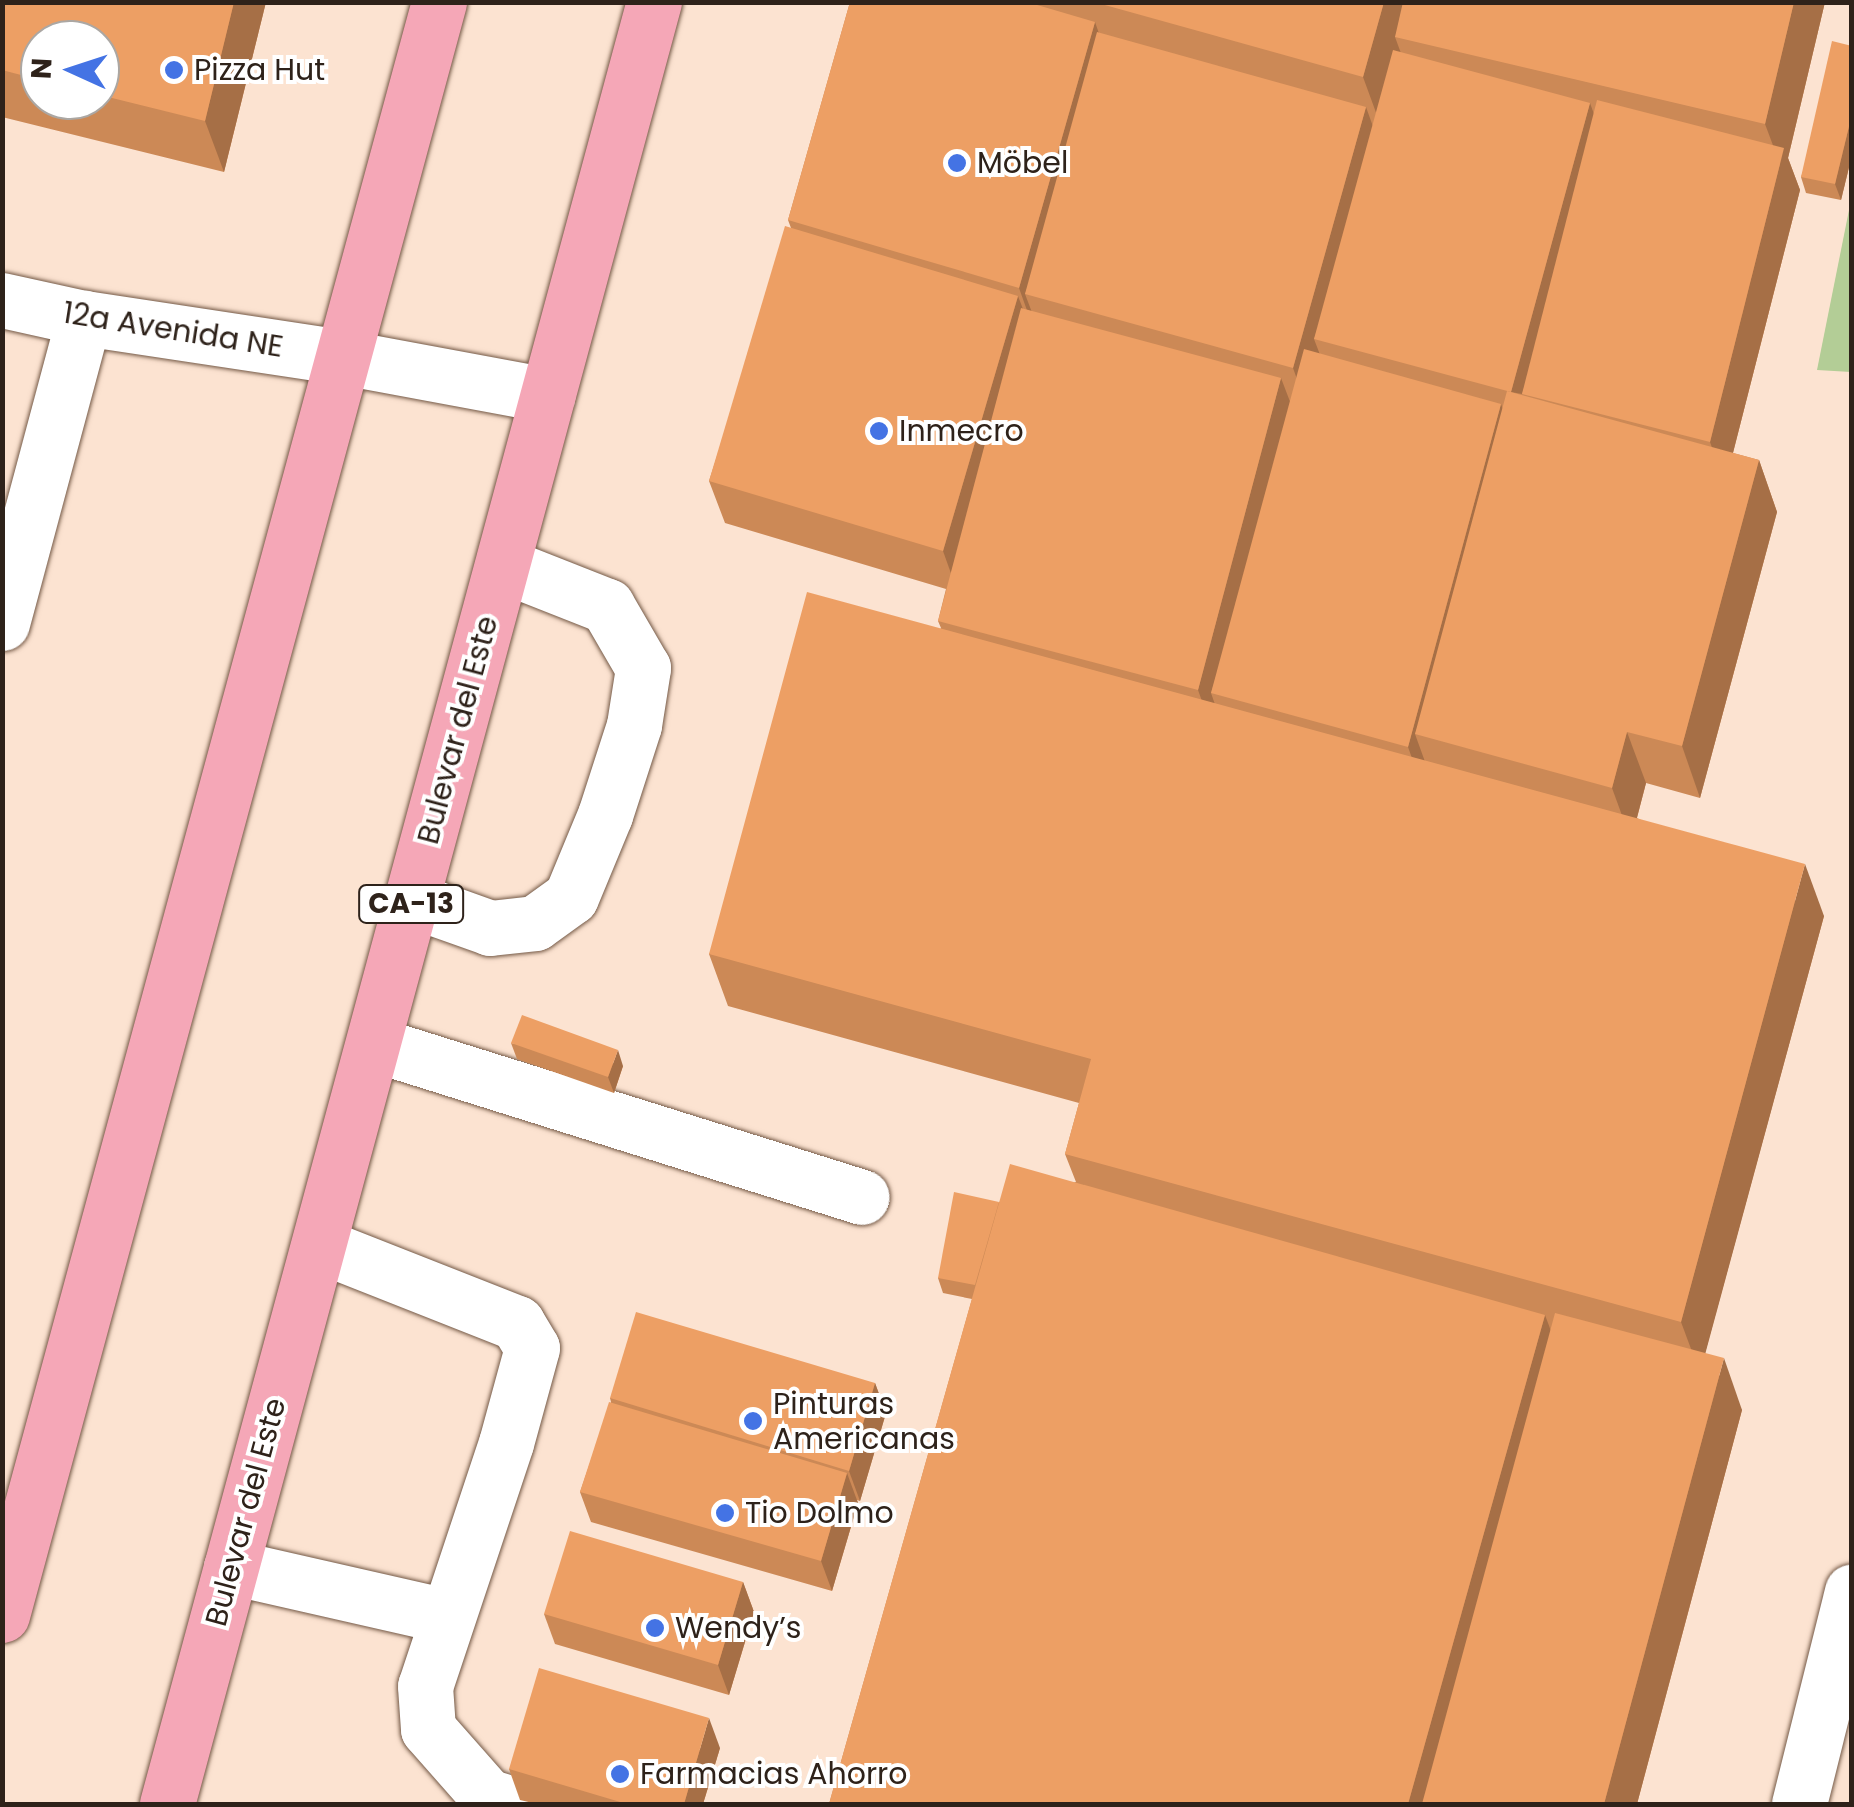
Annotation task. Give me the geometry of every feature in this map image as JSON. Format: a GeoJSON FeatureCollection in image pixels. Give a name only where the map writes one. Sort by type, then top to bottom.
{"type":"FeatureCollection","features":[{"type":"Feature","properties":{"kind":"highway"},"geometry":{"type":"LineString","coordinates":[[2,1615],[439,2]]}},
{"type":"Feature","properties":{"kind":"highway","name":"Bulevar del Este"},"geometry":{"type":"LineString","coordinates":[[167,1804],[654,2]]}},
{"type":"Feature","properties":{"kind":"street","name":"12a Avenida NE"},"geometry":{"type":"LineString","coordinates":[[2,300],[84,318],[344,357],[548,395]]}},
{"type":"Feature","properties":{"kind":"street"},"geometry":{"type":"LineString","coordinates":[[2,623],[84,318]]}},
{"type":"Feature","properties":{"kind":"street"},"geometry":{"type":"LineString","coordinates":[[412,900],[490,928],[535,922],[572,897],[606,815],[634,725],[643,668],[607,606],[502,565]]}},
{"type":"Feature","properties":{"kind":"street"},"geometry":{"type":"LineString","coordinates":[[374,1044],[862,1198]]}},
{"type":"Feature","properties":{"kind":"street"},"geometry":{"type":"LineString","coordinates":[[318,1245],[517,1323],[532,1348],[506,1443],[425,1686],[428,1729],[486,1796],[514,1804]]}},
{"type":"Feature","properties":{"kind":"street"},"geometry":{"type":"LineString","coordinates":[[232,1567],[446,1616]]}},
{"type":"Feature","properties":{"kind":"street"},"geometry":{"type":"LineString","coordinates":[[1799,1804],[1852,1592]]}},
{"type":"Feature","properties":{"kind":"green space"},"geometry":{"type":"Polygon","coordinates":[[[1851,200],[1851,372],[1817,370],[1851,200]]]}},
{"type":"Feature","properties":{"kind":"building"},"geometry":{"type":"Polygon","coordinates":[[[2,2],[234,2],[205,121],[120,100],[120,20],[20,20],[20,75],[2,70],[2,2]]]}},
{"type":"Feature","properties":{"kind":"building","name":"Möbel"},"geometry":{"type":"Polygon","coordinates":[[[850,2],[1027,2],[1095,22],[1019,288],[788,220],[850,2]]]}},
{"type":"Feature","properties":{"kind":"building"},"geometry":{"type":"Polygon","coordinates":[[[1094,2],[1384,2],[1363,77],[1094,2]]]}},
{"type":"Feature","properties":{"kind":"building"},"geometry":{"type":"Polygon","coordinates":[[[1403,2],[1794,2],[1765,124],[1395,37],[1403,2]]]}},
{"type":"Feature","properties":{"kind":"building"},"geometry":{"type":"Polygon","coordinates":[[[1097,32],[1366,107],[1293,368],[1025,294],[1097,32]]]}},
{"type":"Feature","properties":{"kind":"building"},"geometry":{"type":"Polygon","coordinates":[[[1832,41],[1852,46],[1852,114],[1835,184],[1801,177],[1832,41]]]}},
{"type":"Feature","properties":{"kind":"building"},"geometry":{"type":"Polygon","coordinates":[[[1393,50],[1590,103],[1511,392],[1314,339],[1393,50]]]}},
{"type":"Feature","properties":{"kind":"building"},"geometry":{"type":"Polygon","coordinates":[[[1597,100],[1784,148],[1710,442],[1522,394],[1597,100]]]}},
{"type":"Feature","properties":{"kind":"building","name":"Inmecro"},"geometry":{"type":"Polygon","coordinates":[[[785,226],[1018,296],[943,551],[709,481],[785,226]]]}},
{"type":"Feature","properties":{"kind":"building"},"geometry":{"type":"Polygon","coordinates":[[[1021,308],[1281,378],[1198,690],[938,621],[1021,308]]]}},
{"type":"Feature","properties":{"kind":"building"},"geometry":{"type":"Polygon","coordinates":[[[1304,349],[1501,404],[1408,747],[1211,693],[1304,349]]]}},
{"type":"Feature","properties":{"kind":"building"},"geometry":{"type":"Polygon","coordinates":[[[1507,391],[1759,460],[1682,746],[1627,732],[1612,788],[1415,734],[1507,391]]]}},
{"type":"Feature","properties":{"kind":"building"},"geometry":{"type":"Polygon","coordinates":[[[807,592],[1805,864],[1681,1322],[1065,1154],[1091,1059],[709,954],[807,592]]]}},
{"type":"Feature","properties":{"kind":"building"},"geometry":{"type":"Polygon","coordinates":[[[522,1015],[618,1050],[608,1077],[511,1043],[522,1015]]]}},
{"type":"Feature","properties":{"kind":"building"},"geometry":{"type":"Polygon","coordinates":[[[1010,1164],[1545,1315],[1408,1804],[829,1804],[1010,1164]]]}},
{"type":"Feature","properties":{"kind":"building"},"geometry":{"type":"Polygon","coordinates":[[[954,1192],[999,1202],[975,1285],[938,1278],[954,1192]]]}},
{"type":"Feature","properties":{"kind":"building","name":"Pinturas Americanas"},"geometry":{"type":"Polygon","coordinates":[[[636,1312],[875,1383],[849,1471],[610,1398],[636,1312]]]}},
{"type":"Feature","properties":{"kind":"building"},"geometry":{"type":"Polygon","coordinates":[[[1555,1313],[1724,1358],[1604,1804],[1422,1804],[1555,1313]]]}},
{"type":"Feature","properties":{"kind":"building","name":"Tio Dolmo"},"geometry":{"type":"Polygon","coordinates":[[[609,1402],[847,1473],[821,1561],[580,1492],[609,1402]]]}},
{"type":"Feature","properties":{"kind":"building","name":"Wendy’s"},"geometry":{"type":"Polygon","coordinates":[[[570,1531],[743,1582],[718,1665],[544,1614],[570,1531]]]}},
{"type":"Feature","properties":{"kind":"building","name":"Farmacias Ahorro"},"geometry":{"type":"Polygon","coordinates":[[[539,1668],[709,1718],[684,1804],[627,1804],[509,1769],[539,1668]]]}},
{"type":"Feature","properties":{"kind":"place","name":"Pizza Hut"},"geometry":{"type":"Point","coordinates":[174,70]}},
{"type":"Feature","properties":{"kind":"place","name":"Möbel"},"geometry":{"type":"Point","coordinates":[957,163]}},
{"type":"Feature","properties":{"kind":"place","name":"Inmecro"},"geometry":{"type":"Point","coordinates":[879,431]}},
{"type":"Feature","properties":{"kind":"place","name":"Pinturas Americanas"},"geometry":{"type":"Point","coordinates":[753,1421]}},
{"type":"Feature","properties":{"kind":"place","name":"Tio Dolmo"},"geometry":{"type":"Point","coordinates":[725,1513]}},
{"type":"Feature","properties":{"kind":"place","name":"Wendy’s"},"geometry":{"type":"Point","coordinates":[655,1628]}},
{"type":"Feature","properties":{"kind":"place","name":"Farmacias Ahorro"},"geometry":{"type":"Point","coordinates":[620,1774]}}]}
